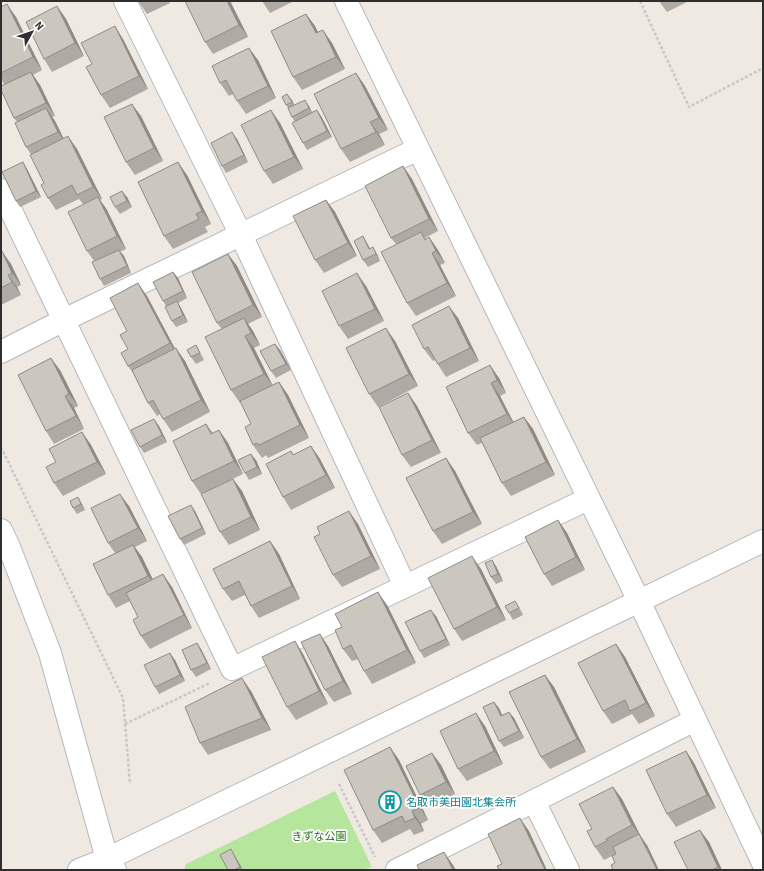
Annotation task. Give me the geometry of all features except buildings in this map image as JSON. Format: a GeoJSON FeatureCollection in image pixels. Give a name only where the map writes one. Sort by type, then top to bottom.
{"type":"FeatureCollection","features":[{"type":"Feature","properties":{"kind":"street"},"geometry":{"type":"LineString","coordinates":[[125,1],[241,235],[405,586]]}},
{"type":"Feature","properties":{"kind":"street"},"geometry":{"type":"LineString","coordinates":[[346,1],[639,601],[763,863]]}},
{"type":"Feature","properties":{"kind":"street"},"geometry":{"type":"LineString","coordinates":[[1,352],[418,149]]}},
{"type":"Feature","properties":{"kind":"street"},"geometry":{"type":"LineString","coordinates":[[1,190],[232,669],[588,499]]}},
{"type":"Feature","properties":{"kind":"street"},"geometry":{"type":"LineString","coordinates":[[1,530],[50,653],[111,864]]}},
{"type":"Feature","properties":{"kind":"street"},"geometry":{"type":"LineString","coordinates":[[79,870],[111,864],[639,601],[763,541]]}},
{"type":"Feature","properties":{"kind":"street"},"geometry":{"type":"LineString","coordinates":[[388,866],[534,801],[695,720]]}},
{"type":"Feature","properties":{"kind":"street"},"geometry":{"type":"LineString","coordinates":[[534,801],[568,870]]}},
{"type":"Feature","properties":{"kind":"path"},"geometry":{"type":"LineString","coordinates":[[640,1],[689,107],[763,68]]}},
{"type":"Feature","properties":{"kind":"path"},"geometry":{"type":"LineString","coordinates":[[1,447],[122,698],[130,784]]}},
{"type":"Feature","properties":{"kind":"path"},"geometry":{"type":"LineString","coordinates":[[125,724],[218,680],[232,669]]}},
{"type":"Feature","properties":{"kind":"path"},"geometry":{"type":"LineString","coordinates":[[339,784],[388,866]]}},
{"type":"Feature","properties":{"kind":"green space","name":"きずな公園"},"geometry":{"type":"Polygon","coordinates":[[[335,791],[372,867],[362,870],[184,870],[186,864],[335,791]]]}},
{"type":"Feature","properties":{"kind":"place","name":"名取市美田園北集会所"},"geometry":{"type":"Point","coordinates":[390,802]}}]}
